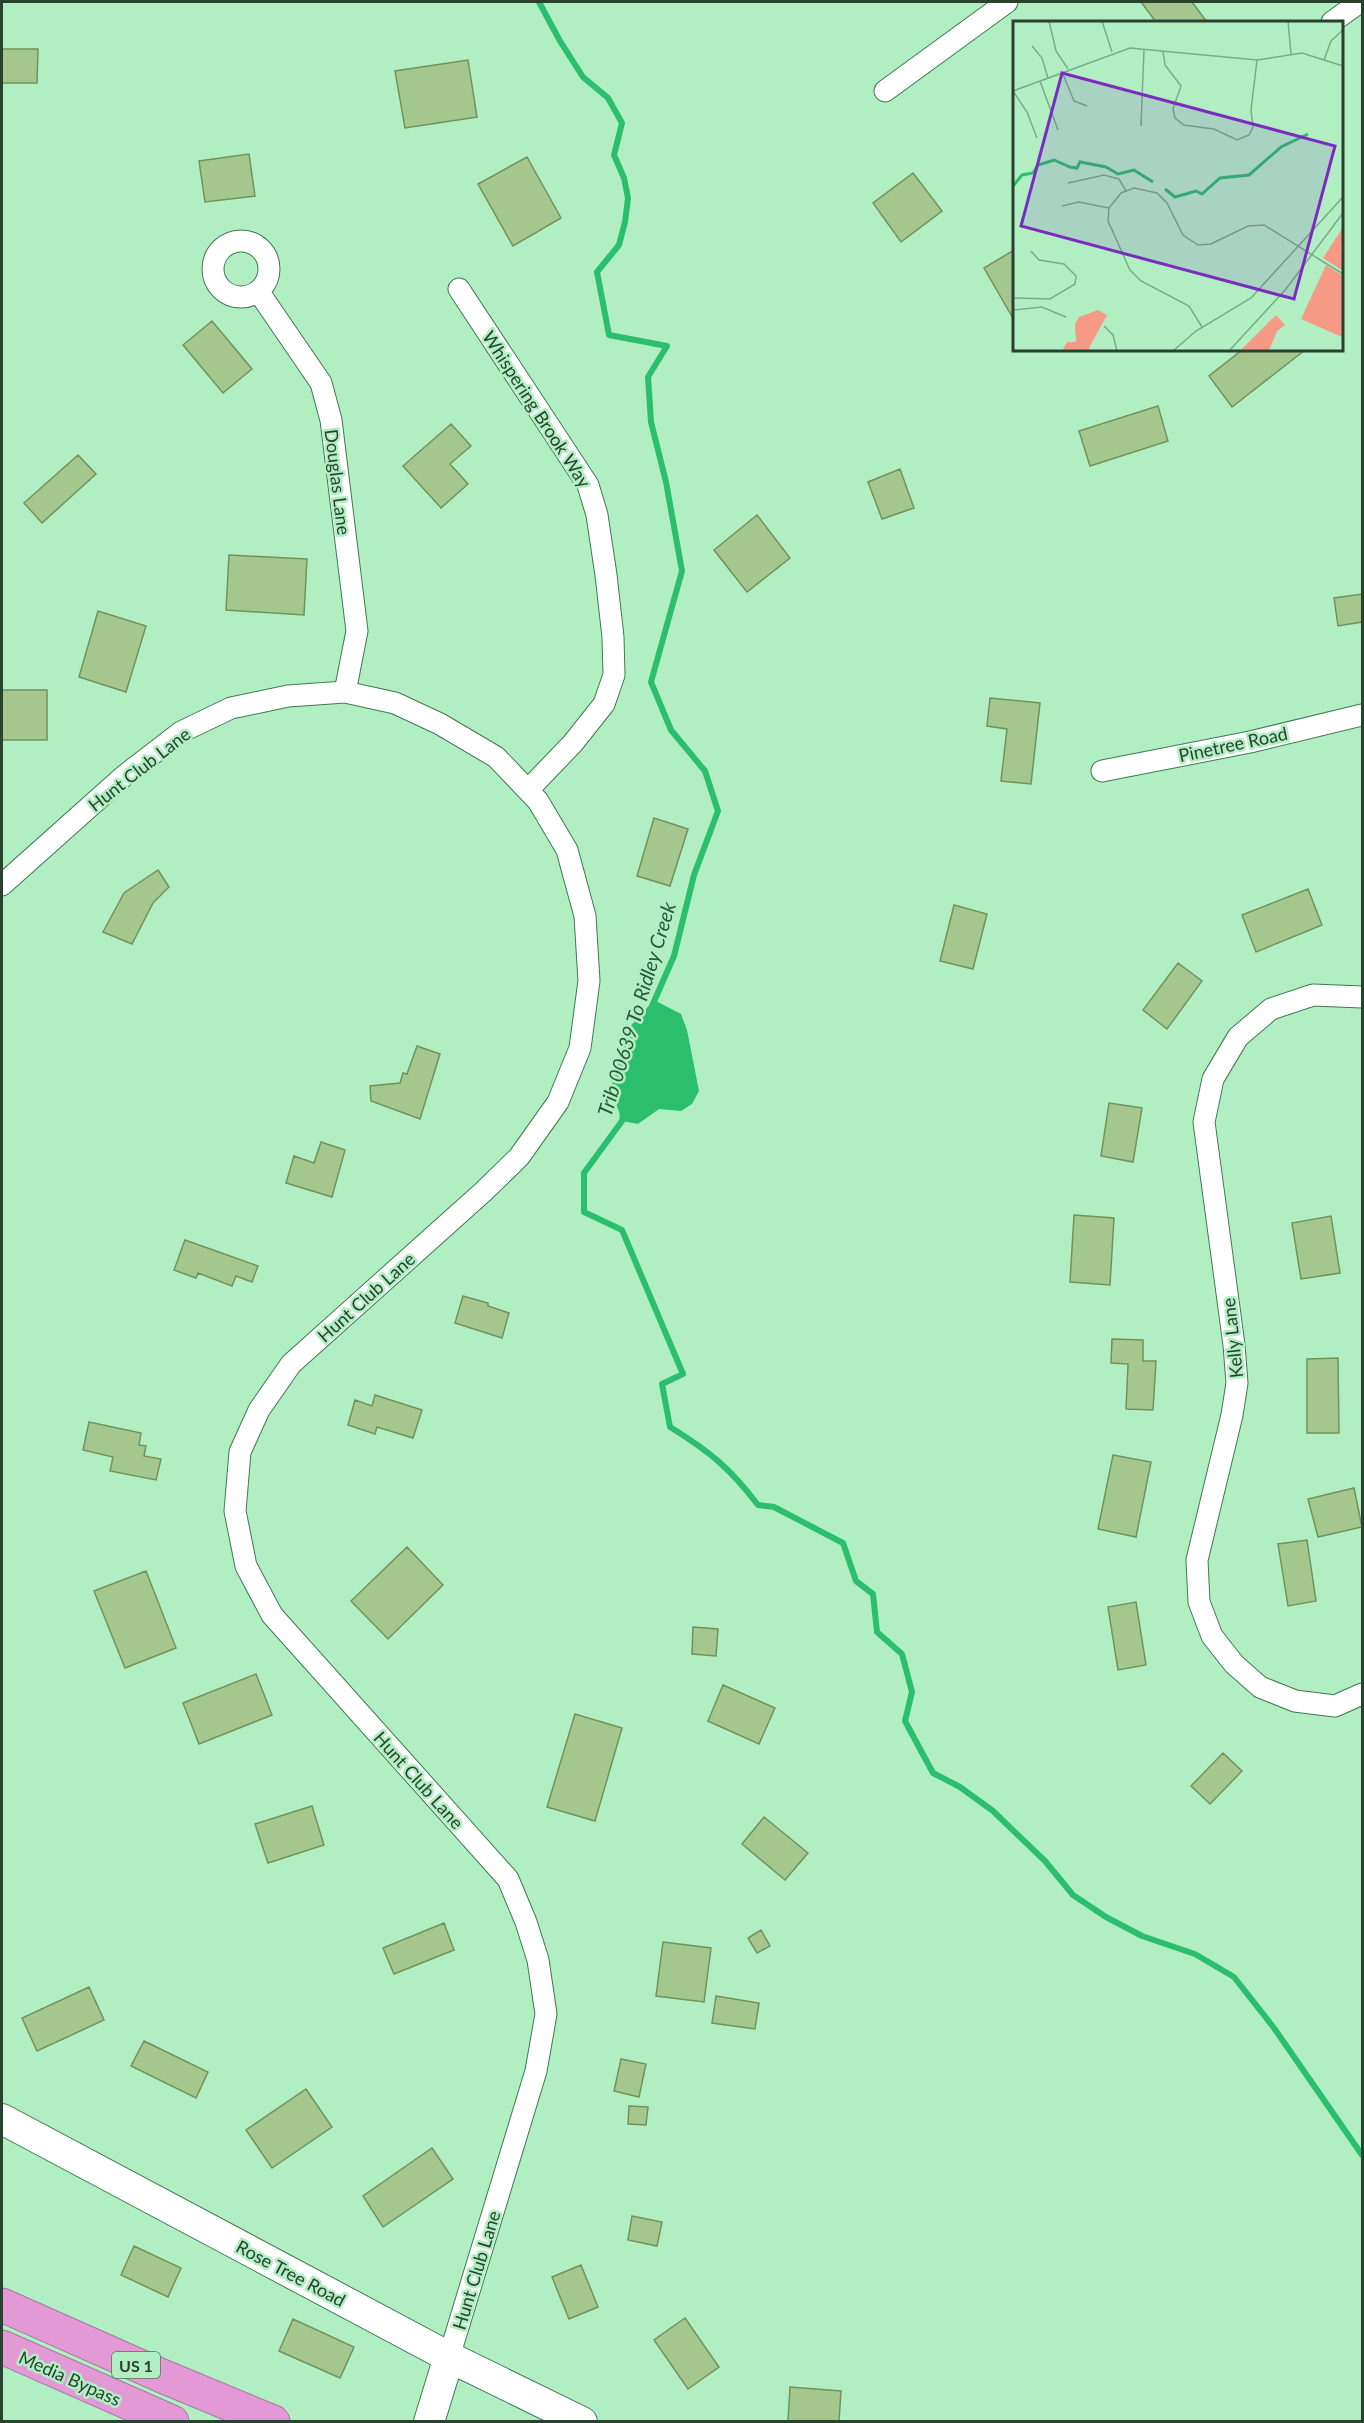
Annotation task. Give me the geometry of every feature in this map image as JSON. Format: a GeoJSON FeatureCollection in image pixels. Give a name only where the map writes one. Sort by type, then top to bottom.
{"type":"FeatureCollection","features":[{"type":"Feature","properties":{"kind":"highway","name":"US 1"},"geometry":{"type":"LineString","coordinates":[[2,2305],[141,2367],[273,2421]]}},
{"type":"Feature","properties":{"kind":"highway","name":"Media Bypass"},"geometry":{"type":"LineString","coordinates":[[2,2347],[172,2421]]}},
{"type":"Feature","properties":{"kind":"street"},"geometry":{"type":"LineString","coordinates":[[885,91],[1007,2]]}},
{"type":"Feature","properties":{"kind":"street"},"geometry":{"type":"LineString","coordinates":[[1333,21],[1360,2]]}},
{"type":"Feature","properties":{"kind":"street","name":"Whispering Brook Way"},"geometry":{"type":"LineString","coordinates":[[459,289],[588,484],[597,515],[606,575],[613,637],[614,675],[604,704],[573,744],[528,790]]}},
{"type":"Feature","properties":{"kind":"street","name":"Douglas Lane"},"geometry":{"type":"LineString","coordinates":[[258,291],[321,383],[331,420],[357,631],[345,692]]}},
{"type":"Feature","properties":{"kind":"street","name":"Hunt Club Lane"},"geometry":{"type":"LineString","coordinates":[[2,885],[124,776],[181,732],[231,708],[288,696],[345,692],[394,703],[440,724],[496,757],[538,801],[567,850],[585,916],[589,981],[580,1048],[558,1101],[519,1157],[291,1364],[259,1410],[240,1452],[235,1511],[246,1566],[272,1615],[508,1879],[526,1922],[538,1960],[546,2014],[536,2071],[449,2357]]}},
{"type":"Feature","properties":{"kind":"street","name":"Pinetree Road"},"geometry":{"type":"LineString","coordinates":[[1102,771],[1250,742],[1362,715]]}},
{"type":"Feature","properties":{"kind":"street","name":"Kelly Lane"},"geometry":{"type":"LineString","coordinates":[[1362,997],[1312,995],[1271,1009],[1238,1037],[1213,1079],[1204,1122],[1237,1383],[1232,1415],[1197,1560],[1199,1602],[1212,1636],[1234,1664],[1260,1687],[1295,1701],[1335,1706],[1362,1694]]}},
{"type":"Feature","properties":{"kind":"street","name":"Rose Tree Road"},"geometry":{"type":"LineString","coordinates":[[2,2119],[449,2357],[582,2421]]}},
{"type":"Feature","properties":{"kind":"street"},"geometry":{"type":"LineString","coordinates":[[429,2421],[449,2357]]}},
{"type":"Feature","properties":{"kind":"shaded area"},"geometry":{"type":"Polygon","coordinates":[[[654,1000],[681,1014],[687,1030],[699,1091],[692,1104],[681,1111],[659,1109],[638,1124],[622,1121],[611,1088],[627,1030],[654,1000]]]}},
{"type":"Feature","properties":{"kind":"building"},"geometry":{"type":"Polygon","coordinates":[[[1141,2],[1192,2],[1206,21],[1155,21],[1141,2]]]}},
{"type":"Feature","properties":{"kind":"building"},"geometry":{"type":"Polygon","coordinates":[[[2,49],[38,49],[37,83],[2,83],[2,49]]]}},
{"type":"Feature","properties":{"kind":"building"},"geometry":{"type":"Polygon","coordinates":[[[468,60],[477,117],[405,128],[395,71],[468,60]]]}},
{"type":"Feature","properties":{"kind":"building"},"geometry":{"type":"Polygon","coordinates":[[[249,154],[255,196],[205,202],[199,161],[249,154]]]}},
{"type":"Feature","properties":{"kind":"building"},"geometry":{"type":"Polygon","coordinates":[[[527,157],[561,218],[513,246],[478,184],[527,157]]]}},
{"type":"Feature","properties":{"kind":"building"},"geometry":{"type":"Polygon","coordinates":[[[913,173],[942,211],[901,242],[873,203],[913,173]]]}},
{"type":"Feature","properties":{"kind":"building"},"geometry":{"type":"Polygon","coordinates":[[[1013,251],[1013,318],[984,268],[1013,251]]]}},
{"type":"Feature","properties":{"kind":"building"},"geometry":{"type":"Polygon","coordinates":[[[212,321],[252,369],[223,393],[183,345],[212,321]]]}},
{"type":"Feature","properties":{"kind":"building"},"geometry":{"type":"Polygon","coordinates":[[[1241,351],[1304,351],[1232,407],[1209,376],[1241,351]]]}},
{"type":"Feature","properties":{"kind":"building"},"geometry":{"type":"Polygon","coordinates":[[[1158,406],[1168,441],[1090,466],[1079,431],[1158,406]]]}},
{"type":"Feature","properties":{"kind":"building"},"geometry":{"type":"Polygon","coordinates":[[[451,424],[471,446],[450,464],[468,484],[441,508],[403,466],[451,424]]]}},
{"type":"Feature","properties":{"kind":"building"},"geometry":{"type":"Polygon","coordinates":[[[78,455],[96,474],[42,523],[24,503],[78,455]]]}},
{"type":"Feature","properties":{"kind":"building"},"geometry":{"type":"Polygon","coordinates":[[[900,469],[914,508],[882,519],[868,482],[900,469]]]}},
{"type":"Feature","properties":{"kind":"building"},"geometry":{"type":"Polygon","coordinates":[[[757,515],[790,558],[747,592],[714,550],[757,515]]]}},
{"type":"Feature","properties":{"kind":"building"},"geometry":{"type":"Polygon","coordinates":[[[229,555],[307,559],[304,615],[226,610],[229,555]]]}},
{"type":"Feature","properties":{"kind":"building"},"geometry":{"type":"Polygon","coordinates":[[[1362,594],[1362,622],[1338,626],[1334,598],[1362,594]]]}},
{"type":"Feature","properties":{"kind":"building"},"geometry":{"type":"Polygon","coordinates":[[[98,611],[146,626],[126,692],[79,677],[98,611]]]}},
{"type":"Feature","properties":{"kind":"building"},"geometry":{"type":"Polygon","coordinates":[[[2,690],[47,690],[47,740],[2,740],[2,690]]]}},
{"type":"Feature","properties":{"kind":"building"},"geometry":{"type":"Polygon","coordinates":[[[990,698],[1040,703],[1031,784],[1001,781],[1007,729],[987,726],[990,698]]]}},
{"type":"Feature","properties":{"kind":"building"},"geometry":{"type":"Polygon","coordinates":[[[654,818],[688,829],[670,886],[637,876],[654,818]]]}},
{"type":"Feature","properties":{"kind":"building"},"geometry":{"type":"Polygon","coordinates":[[[158,870],[169,887],[153,903],[132,944],[103,932],[124,893],[158,870]]]}},
{"type":"Feature","properties":{"kind":"building"},"geometry":{"type":"Polygon","coordinates":[[[1308,889],[1322,925],[1256,952],[1242,915],[1308,889]]]}},
{"type":"Feature","properties":{"kind":"building"},"geometry":{"type":"Polygon","coordinates":[[[954,905],[987,914],[973,969],[940,961],[954,905]]]}},
{"type":"Feature","properties":{"kind":"building"},"geometry":{"type":"Polygon","coordinates":[[[1178,963],[1202,981],[1167,1029],[1143,1010],[1178,963]]]}},
{"type":"Feature","properties":{"kind":"building"},"geometry":{"type":"Polygon","coordinates":[[[417,1046],[440,1054],[420,1119],[371,1101],[370,1086],[400,1083],[403,1073],[407,1074],[417,1046]]]}},
{"type":"Feature","properties":{"kind":"building"},"geometry":{"type":"Polygon","coordinates":[[[1109,1103],[1142,1108],[1133,1162],[1101,1156],[1109,1103]]]}},
{"type":"Feature","properties":{"kind":"building"},"geometry":{"type":"Polygon","coordinates":[[[321,1142],[345,1150],[332,1197],[286,1183],[294,1156],[314,1163],[321,1142]]]}},
{"type":"Feature","properties":{"kind":"building"},"geometry":{"type":"Polygon","coordinates":[[[1074,1215],[1114,1218],[1110,1285],[1070,1282],[1074,1215]]]}},
{"type":"Feature","properties":{"kind":"building"},"geometry":{"type":"Polygon","coordinates":[[[1331,1216],[1340,1273],[1301,1279],[1292,1223],[1331,1216]]]}},
{"type":"Feature","properties":{"kind":"building"},"geometry":{"type":"Polygon","coordinates":[[[185,1240],[258,1266],[252,1282],[236,1276],[232,1286],[198,1273],[196,1278],[174,1270],[185,1240]]]}},
{"type":"Feature","properties":{"kind":"building"},"geometry":{"type":"Polygon","coordinates":[[[463,1296],[488,1303],[488,1306],[509,1313],[502,1338],[455,1323],[463,1296]]]}},
{"type":"Feature","properties":{"kind":"building"},"geometry":{"type":"Polygon","coordinates":[[[1112,1339],[1143,1340],[1143,1361],[1156,1361],[1153,1410],[1126,1409],[1128,1364],[1111,1363],[1112,1339]]]}},
{"type":"Feature","properties":{"kind":"building"},"geometry":{"type":"Polygon","coordinates":[[[1338,1358],[1339,1433],[1307,1433],[1307,1359],[1338,1358]]]}},
{"type":"Feature","properties":{"kind":"building"},"geometry":{"type":"Polygon","coordinates":[[[375,1395],[422,1410],[413,1438],[377,1427],[375,1434],[348,1425],[355,1400],[372,1406],[375,1395]]]}},
{"type":"Feature","properties":{"kind":"building"},"geometry":{"type":"Polygon","coordinates":[[[89,1422],[141,1433],[139,1445],[146,1446],[144,1456],[161,1459],[156,1480],[110,1471],[113,1457],[83,1450],[89,1422]]]}},
{"type":"Feature","properties":{"kind":"building"},"geometry":{"type":"Polygon","coordinates":[[[1113,1455],[1151,1462],[1136,1537],[1098,1529],[1113,1455]]]}},
{"type":"Feature","properties":{"kind":"building"},"geometry":{"type":"Polygon","coordinates":[[[1354,1488],[1362,1527],[1318,1537],[1308,1499],[1354,1488]]]}},
{"type":"Feature","properties":{"kind":"building"},"geometry":{"type":"Polygon","coordinates":[[[1307,1540],[1316,1601],[1288,1606],[1278,1544],[1307,1540]]]}},
{"type":"Feature","properties":{"kind":"building"},"geometry":{"type":"Polygon","coordinates":[[[407,1547],[443,1585],[388,1639],[351,1601],[407,1547]]]}},
{"type":"Feature","properties":{"kind":"building"},"geometry":{"type":"Polygon","coordinates":[[[146,1571],[176,1648],[125,1668],[94,1591],[146,1571]]]}},
{"type":"Feature","properties":{"kind":"building"},"geometry":{"type":"Polygon","coordinates":[[[1136,1602],[1146,1665],[1118,1670],[1108,1607],[1136,1602]]]}},
{"type":"Feature","properties":{"kind":"building"},"geometry":{"type":"Polygon","coordinates":[[[693,1627],[718,1629],[716,1656],[692,1654],[693,1627]]]}},
{"type":"Feature","properties":{"kind":"building"},"geometry":{"type":"Polygon","coordinates":[[[256,1674],[272,1715],[199,1744],[183,1703],[256,1674]]]}},
{"type":"Feature","properties":{"kind":"building"},"geometry":{"type":"Polygon","coordinates":[[[723,1685],[775,1708],[759,1744],[708,1721],[723,1685]]]}},
{"type":"Feature","properties":{"kind":"building"},"geometry":{"type":"Polygon","coordinates":[[[575,1714],[622,1728],[595,1821],[547,1807],[575,1714]]]}},
{"type":"Feature","properties":{"kind":"building"},"geometry":{"type":"Polygon","coordinates":[[[1223,1753],[1242,1771],[1210,1804],[1191,1786],[1223,1753]]]}},
{"type":"Feature","properties":{"kind":"building"},"geometry":{"type":"Polygon","coordinates":[[[312,1806],[324,1845],[268,1863],[255,1824],[312,1806]]]}},
{"type":"Feature","properties":{"kind":"building"},"geometry":{"type":"Polygon","coordinates":[[[764,1817],[808,1853],[785,1880],[742,1844],[764,1817]]]}},
{"type":"Feature","properties":{"kind":"building"},"geometry":{"type":"Polygon","coordinates":[[[444,1923],[454,1950],[394,1974],[383,1948],[444,1923]]]}},
{"type":"Feature","properties":{"kind":"building"},"geometry":{"type":"Polygon","coordinates":[[[761,1930],[770,1946],[757,1953],[748,1938],[761,1930]]]}},
{"type":"Feature","properties":{"kind":"building"},"geometry":{"type":"Polygon","coordinates":[[[663,1942],[711,1948],[704,2002],[656,1996],[663,1942]]]}},
{"type":"Feature","properties":{"kind":"building"},"geometry":{"type":"Polygon","coordinates":[[[89,1987],[104,2020],[37,2051],[22,2018],[89,1987]]]}},
{"type":"Feature","properties":{"kind":"building"},"geometry":{"type":"Polygon","coordinates":[[[716,1996],[759,2003],[755,2029],[712,2023],[716,1996]]]}},
{"type":"Feature","properties":{"kind":"building"},"geometry":{"type":"Polygon","coordinates":[[[144,2041],[208,2072],[196,2098],[131,2066],[144,2041]]]}},
{"type":"Feature","properties":{"kind":"building"},"geometry":{"type":"Polygon","coordinates":[[[621,2059],[646,2064],[639,2097],[614,2091],[621,2059]]]}},
{"type":"Feature","properties":{"kind":"building"},"geometry":{"type":"Polygon","coordinates":[[[306,2089],[332,2127],[272,2168],[246,2130],[306,2089]]]}},
{"type":"Feature","properties":{"kind":"building"},"geometry":{"type":"Polygon","coordinates":[[[629,2106],[648,2107],[646,2125],[628,2124],[629,2106]]]}},
{"type":"Feature","properties":{"kind":"building"},"geometry":{"type":"Polygon","coordinates":[[[432,2148],[453,2179],[383,2227],[363,2196],[432,2148]]]}},
{"type":"Feature","properties":{"kind":"building"},"geometry":{"type":"Polygon","coordinates":[[[632,2216],[662,2222],[657,2246],[628,2240],[632,2216]]]}},
{"type":"Feature","properties":{"kind":"building"},"geometry":{"type":"Polygon","coordinates":[[[134,2246],[181,2268],[168,2297],[121,2275],[134,2246]]]}},
{"type":"Feature","properties":{"kind":"building"},"geometry":{"type":"Polygon","coordinates":[[[581,2265],[598,2307],[569,2319],[552,2277],[581,2265]]]}},
{"type":"Feature","properties":{"kind":"building"},"geometry":{"type":"Polygon","coordinates":[[[685,2318],[719,2367],[688,2389],[654,2340],[685,2318]]]}},
{"type":"Feature","properties":{"kind":"building"},"geometry":{"type":"Polygon","coordinates":[[[293,2319],[354,2347],[340,2378],[279,2351],[293,2319]]]}},
{"type":"Feature","properties":{"kind":"building"},"geometry":{"type":"Polygon","coordinates":[[[790,2387],[841,2391],[839,2421],[788,2421],[790,2387]]]}},
{"type":"Feature","properties":{"kind":"waterway","name":"Trib 00639 To Ridley Creek"},"geometry":{"type":"LineString","coordinates":[[539,2],[583,77],[608,98],[622,123],[614,155],[624,178],[628,198],[625,222],[619,245],[597,272],[609,335],[667,346],[648,377],[651,422],[666,482],[682,571],[651,682],[671,730],[705,771],[718,811],[694,875],[674,956],[652,1006]]}},
{"type":"Feature","properties":{"kind":"waterway","name":"Trib 00639 To Ridley Creek"},"geometry":{"type":"LineString","coordinates":[[623,1114],[622,1121],[584,1173],[584,1212],[622,1230],[683,1374],[662,1384],[670,1427],[718,1461],[758,1505],[774,1507],[843,1543],[856,1581],[873,1594],[877,1632],[902,1654],[912,1692],[905,1721],[933,1773],[960,1787],[993,1811],[1045,1861],[1073,1895],[1106,1917],[1142,1936],[1195,1954],[1234,1977],[1274,2028],[1362,2155]]}}]}
